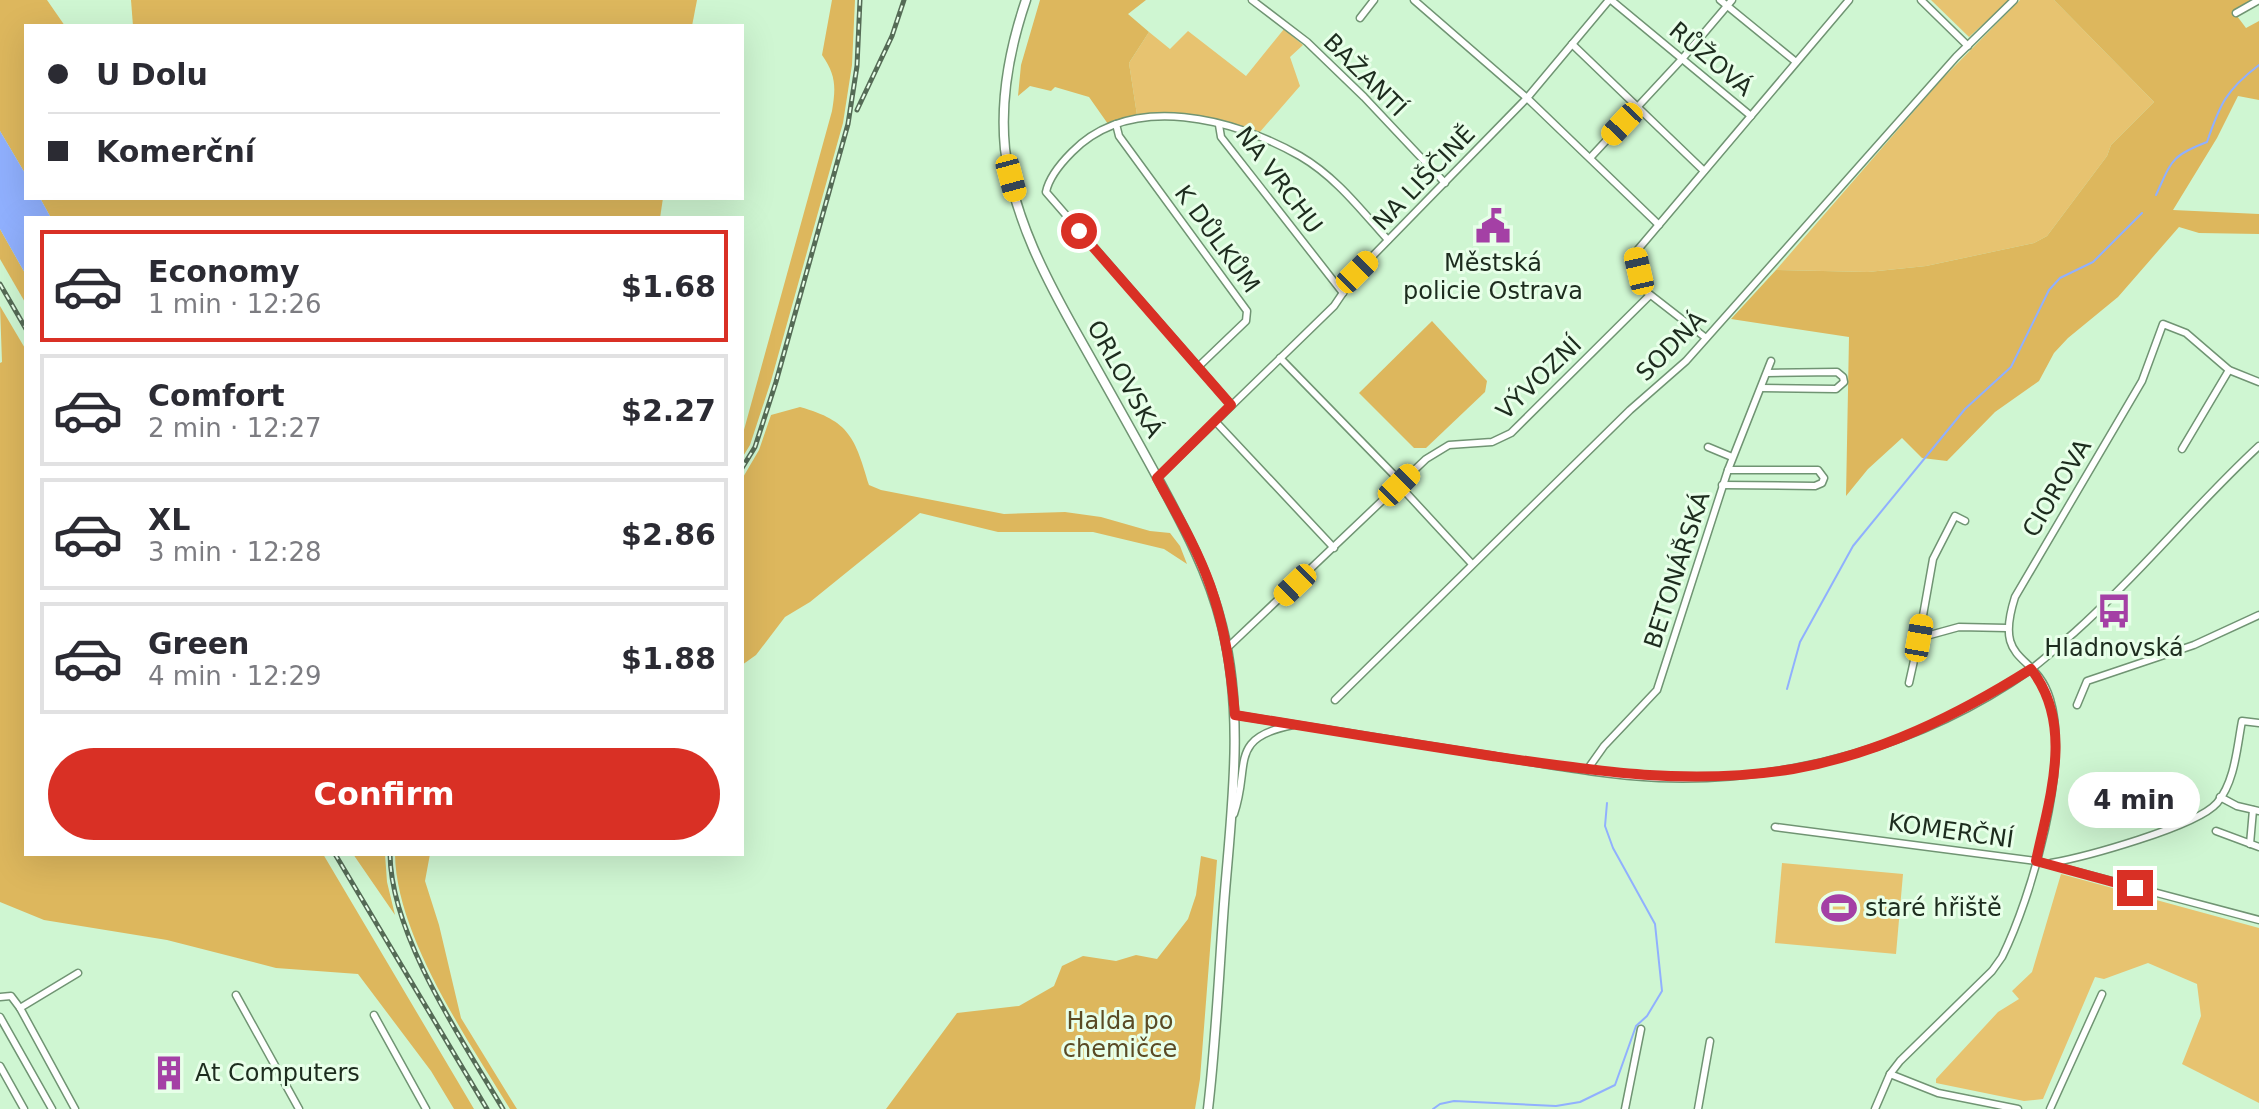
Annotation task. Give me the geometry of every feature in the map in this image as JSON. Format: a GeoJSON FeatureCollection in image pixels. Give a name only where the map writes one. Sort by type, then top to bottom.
{"type":"FeatureCollection","features":[{"type":"Feature","properties":{"kind":"main road","name":"ORLOVSKÁ"},"geometry":{"type":"LineString","coordinates":[[1026,0],[1010,57],[1005,119],[1005,148],[1021,215],[1064,311],[1182,523],[1210,584],[1226,649],[1235,715],[1231,825],[1208,1109]]}},
{"type":"Feature","properties":{"kind":"street","name":"BAŽANTÍ"},"geometry":{"type":"LineString","coordinates":[[1252,0],[1307,42],[1445,183]]}},
{"type":"Feature","properties":{"kind":"street"},"geometry":{"type":"LineString","coordinates":[[1360,18],[1374,0]]}},
{"type":"Feature","properties":{"kind":"street"},"geometry":{"type":"LineString","coordinates":[[1414,0],[1527,98],[1659,225]]}},
{"type":"Feature","properties":{"kind":"street","name":"NA LIŠČINĚ"},"geometry":{"type":"LineString","coordinates":[[1157,478],[1334,306],[1357,272],[1527,98],[1610,0]]}},
{"type":"Feature","properties":{"kind":"street","name":"RŮŽOVÁ"},"geometry":{"type":"LineString","coordinates":[[1610,0],[1751,116]]}},
{"type":"Feature","properties":{"kind":"street"},"geometry":{"type":"LineString","coordinates":[[1720,0],[1729,3],[1796,62]]}},
{"type":"Feature","properties":{"kind":"street"},"geometry":{"type":"LineString","coordinates":[[1706,338],[1643,289],[1635,253],[1849,0]]}},
{"type":"Feature","properties":{"kind":"street"},"geometry":{"type":"LineString","coordinates":[[1921,0],[1968,46]]}},
{"type":"Feature","properties":{"kind":"street","name":"SODNÁ"},"geometry":{"type":"LineString","coordinates":[[1335,700],[1630,410],[1668,378],[1968,46],[2014,0]]}},
{"type":"Feature","properties":{"kind":"street"},"geometry":{"type":"LineString","coordinates":[[2236,13],[2259,0]]}},
{"type":"Feature","properties":{"kind":"street"},"geometry":{"type":"LineString","coordinates":[[1590,158],[1729,3]]}},
{"type":"Feature","properties":{"kind":"street"},"geometry":{"type":"LineString","coordinates":[[1572,44],[1704,171]]}},
{"type":"Feature","properties":{"kind":"street"},"geometry":{"type":"LineString","coordinates":[[1231,405],[1046,192],[1063,161],[1081,142],[1116,124],[1164,116],[1219,125],[1259,136],[1302,157],[1335,180],[1388,240]]}},
{"type":"Feature","properties":{"kind":"street","name":"K DŮLKŮM"},"geometry":{"type":"LineString","coordinates":[[1116,124],[1119,136],[1247,311],[1246,321],[1198,367]]}},
{"type":"Feature","properties":{"kind":"street","name":"NA VRCHU"},"geometry":{"type":"LineString","coordinates":[[1219,125],[1221,137],[1343,293]]}},
{"type":"Feature","properties":{"kind":"street","name":"VÝVOZNÍ"},"geometry":{"type":"LineString","coordinates":[[1226,649],[1426,459],[1449,445],[1492,442],[1511,433],[1649,296]]}},
{"type":"Feature","properties":{"kind":"street","name":"CIOROVA"},"geometry":{"type":"LineString","coordinates":[[2007,628],[2015,597],[2142,381],[2163,324],[2186,333],[2229,370]]}},
{"type":"Feature","properties":{"kind":"street"},"geometry":{"type":"LineString","coordinates":[[1280,358],[1395,476],[1399,485],[1472,564]]}},
{"type":"Feature","properties":{"kind":"street","name":"BETONÁŘSKÁ"},"geometry":{"type":"LineString","coordinates":[[1587,770],[1604,746],[1657,690],[1722,485],[1771,361]]}},
{"type":"Feature","properties":{"kind":"street"},"geometry":{"type":"LineString","coordinates":[[2182,449],[2229,370],[2259,382]]}},
{"type":"Feature","properties":{"kind":"street"},"geometry":{"type":"LineString","coordinates":[[1761,388],[1836,389],[1844,382],[1837,372],[1767,373]]}},
{"type":"Feature","properties":{"kind":"street"},"geometry":{"type":"LineString","coordinates":[[1215,421],[1334,548]]}},
{"type":"Feature","properties":{"kind":"street"},"geometry":{"type":"LineString","coordinates":[[1235,715],[1587,770],[1659,778],[1756,774],[1795,769],[1847,756],[1959,712],[2031,669],[2119,592],[2259,446]]}},
{"type":"Feature","properties":{"kind":"street"},"geometry":{"type":"LineString","coordinates":[[1708,447],[1732,457]]}},
{"type":"Feature","properties":{"kind":"street"},"geometry":{"type":"LineString","coordinates":[[1722,485],[1815,486],[1822,483],[1824,478],[1821,471],[1816,469],[1728,470]]}},
{"type":"Feature","properties":{"kind":"street"},"geometry":{"type":"LineString","coordinates":[[1909,683],[1933,559],[1955,516],[1965,521]]}},
{"type":"Feature","properties":{"kind":"street"},"geometry":{"type":"LineString","coordinates":[[2077,705],[2087,681],[2194,645],[2259,615]]}},
{"type":"Feature","properties":{"kind":"street"},"geometry":{"type":"LineString","coordinates":[[1875,1109],[1890,1074],[1900,1061],[1992,971],[2002,957],[2036,861],[2056,753],[2050,699],[2044,685],[2018,656],[2007,628],[1959,627],[1919,638]]}},
{"type":"Feature","properties":{"kind":"street"},"geometry":{"type":"LineString","coordinates":[[2047,864],[2101,853],[2196,817],[2217,803],[2233,771],[2242,721],[2259,723]]}},
{"type":"Feature","properties":{"kind":"street"},"geometry":{"type":"LineString","coordinates":[[1231,825],[1246,750],[1257,737],[1268,731],[1297,725]]}},
{"type":"Feature","properties":{"kind":"street"},"geometry":{"type":"LineString","coordinates":[[2220,797],[2237,806],[2256,810],[2250,844]]}},
{"type":"Feature","properties":{"kind":"street","name":"KOMERČNÍ"},"geometry":{"type":"LineString","coordinates":[[1775,827],[2036,861],[2259,920]]}},
{"type":"Feature","properties":{"kind":"street"},"geometry":{"type":"LineString","coordinates":[[2216,831],[2259,847]]}},
{"type":"Feature","properties":{"kind":"street"},"geometry":{"type":"LineString","coordinates":[[20,1008],[78,973]]}},
{"type":"Feature","properties":{"kind":"street"},"geometry":{"type":"LineString","coordinates":[[2050,1109],[2102,994]]}},
{"type":"Feature","properties":{"kind":"street"},"geometry":{"type":"LineString","coordinates":[[236,995],[299,1109]]}},
{"type":"Feature","properties":{"kind":"street"},"geometry":{"type":"LineString","coordinates":[[0,997],[11,996],[20,1008],[75,1109]]}},
{"type":"Feature","properties":{"kind":"street"},"geometry":{"type":"LineString","coordinates":[[374,1015],[426,1109]]}},
{"type":"Feature","properties":{"kind":"street"},"geometry":{"type":"LineString","coordinates":[[1,1018],[52,1109]]}},
{"type":"Feature","properties":{"kind":"street"},"geometry":{"type":"LineString","coordinates":[[1625,1109],[1641,1029]]}},
{"type":"Feature","properties":{"kind":"street"},"geometry":{"type":"LineString","coordinates":[[1698,1109],[1710,1041]]}},
{"type":"Feature","properties":{"kind":"street"},"geometry":{"type":"LineString","coordinates":[[0,1066],[24,1109]]}},
{"type":"Feature","properties":{"kind":"street"},"geometry":{"type":"LineString","coordinates":[[1890,1074],[1938,1093],[2018,1109]]}},
{"type":"Feature","properties":{"kind":"shaded area"},"geometry":{"type":"Polygon","coordinates":[[[1931,0],[2010,0],[1969,37],[1931,0]]]}},
{"type":"Feature","properties":{"kind":"shaded area"},"geometry":{"type":"Polygon","coordinates":[[[2020,0],[2054,0],[2154,102],[2111,145],[2107,156],[2047,236],[2034,243],[1926,266],[1868,272],[1776,270],[1941,80],[2020,0]]]}},
{"type":"Feature","properties":{"kind":"shaded area"},"geometry":{"type":"Polygon","coordinates":[[[1284,29],[1303,45],[1290,57],[1300,86],[1259,133],[1183,116],[1137,115],[1129,63],[1149,32],[1170,49],[1188,31],[1246,76],[1284,29]]]}},
{"type":"Feature","properties":{"kind":"shaded area","name":"staré hřiště"},"geometry":{"type":"Polygon","coordinates":[[[1782,863],[1903,874],[1896,954],[1775,943],[1782,863]]]}},
{"type":"Feature","properties":{"kind":"shaded area"},"geometry":{"type":"Polygon","coordinates":[[[2061,874],[2259,928],[2259,1103],[2182,1064],[2201,1016],[2197,984],[2148,963],[2104,979],[2095,977],[2043,1099],[2024,1101],[1936,1083],[1936,1079],[1998,1012],[2019,999],[2012,991],[2032,972],[2061,874]]]}},
{"type":"Feature","properties":{"kind":"green space"},"geometry":{"type":"Polygon","coordinates":[[[0,0],[47,0],[64,24],[24,24],[24,172],[0,131],[0,0]]]}},
{"type":"Feature","properties":{"kind":"green space"},"geometry":{"type":"Polygon","coordinates":[[[131,0],[697,0],[692,24],[133,24],[131,0]]]}},
{"type":"Feature","properties":{"kind":"green space"},"geometry":{"type":"Polygon","coordinates":[[[832,0],[855,0],[852,65],[843,123],[771,381],[744,455],[744,430],[832,111],[834,82],[822,55],[832,0]]]}},
{"type":"Feature","properties":{"kind":"green space"},"geometry":{"type":"Polygon","coordinates":[[[1040,0],[1146,0],[1128,14],[1149,32],[1129,63],[1137,115],[1108,124],[1089,97],[1055,87],[1051,91],[1030,86],[1018,96],[1021,65],[1040,0]]]}},
{"type":"Feature","properties":{"kind":"green space"},"geometry":{"type":"Polygon","coordinates":[[[2054,0],[2255,0],[2234,12],[2246,28],[2259,21],[2259,100],[2238,96],[2217,138],[2173,210],[2259,214],[2259,234],[2199,233],[2179,227],[2118,297],[2054,353],[2039,381],[1995,412],[1947,461],[1922,458],[1902,438],[1868,469],[1846,496],[1849,337],[1731,319],[1776,270],[1868,272],[1926,266],[2034,243],[2047,236],[2107,156],[2111,145],[2154,102],[2054,0]]]}},
{"type":"Feature","properties":{"kind":"green space"},"geometry":{"type":"Polygon","coordinates":[[[41,200],[663,200],[660,216],[50,216],[41,200]]]}},
{"type":"Feature","properties":{"kind":"green space"},"geometry":{"type":"Polygon","coordinates":[[[0,229],[24,271],[24,301],[0,259],[0,229]]]}},
{"type":"Feature","properties":{"kind":"green space"},"geometry":{"type":"Polygon","coordinates":[[[0,306],[24,347],[24,856],[324,856],[474,1109],[454,1109],[431,1071],[358,974],[276,968],[167,940],[44,920],[0,902],[0,306]]]}},
{"type":"Feature","properties":{"kind":"green space"},"geometry":{"type":"Polygon","coordinates":[[[1432,321],[1487,381],[1485,392],[1426,448],[1414,448],[1359,393],[1432,321]]]}},
{"type":"Feature","properties":{"kind":"green space"},"geometry":{"type":"Polygon","coordinates":[[[800,407],[830,418],[854,443],[869,485],[881,490],[1004,514],[1065,512],[1101,517],[1150,531],[1170,533],[1180,546],[1187,564],[1164,549],[1093,532],[998,532],[920,513],[810,602],[785,617],[756,655],[744,664],[744,476],[759,450],[771,415],[800,407]]]}},
{"type":"Feature","properties":{"kind":"green space"},"geometry":{"type":"Polygon","coordinates":[[[354,856],[385,856],[387,882],[395,915],[354,856]]]}},
{"type":"Feature","properties":{"kind":"green space"},"geometry":{"type":"Polygon","coordinates":[[[395,856],[430,856],[425,881],[461,1018],[517,1109],[510,1109],[437,986],[407,919],[395,856]]]}},
{"type":"Feature","properties":{"kind":"green space","name":"Halda po chemičce"},"geometry":{"type":"Polygon","coordinates":[[[1201,856],[1217,860],[1195,1109],[886,1109],[957,1013],[1019,1006],[1054,986],[1062,966],[1083,956],[1116,961],[1136,955],[1157,959],[1188,919],[1196,895],[1201,856]]]}},
{"type":"Feature","properties":{"kind":"water"},"geometry":{"type":"Polygon","coordinates":[[[0,131],[24,172],[24,200],[41,200],[50,216],[24,216],[24,271],[0,229],[0,131]]]}},
{"type":"Feature","properties":{"kind":"waterway"},"geometry":{"type":"LineString","coordinates":[[2156,195],[2174,161],[2186,151],[2207,142],[2226,99],[2239,82],[2259,65]]}},
{"type":"Feature","properties":{"kind":"waterway"},"geometry":{"type":"LineString","coordinates":[[1787,689],[1800,642],[1853,546],[1965,409],[2011,367],[2049,290],[2060,278],[2093,262],[2142,213]]}},
{"type":"Feature","properties":{"kind":"waterway"},"geometry":{"type":"LineString","coordinates":[[1433,1109],[1454,1101],[1556,1106],[1580,1102],[1615,1085],[1636,1026],[1647,1016],[1662,991],[1655,924],[1613,848],[1605,826],[1607,803]]}},
{"type":"Feature","properties":{"kind":"railway"},"geometry":{"type":"LineString","coordinates":[[744,465],[755,447],[776,382],[848,124],[857,66],[860,0]]}},
{"type":"Feature","properties":{"kind":"railway"},"geometry":{"type":"LineString","coordinates":[[857,110],[892,36],[904,0]]}},
{"type":"Feature","properties":{"kind":"railway"},"geometry":{"type":"LineString","coordinates":[[0,284],[24,326]]}},
{"type":"Feature","properties":{"kind":"railway"},"geometry":{"type":"LineString","coordinates":[[336,856],[487,1109]]}},
{"type":"Feature","properties":{"kind":"railway"},"geometry":{"type":"LineString","coordinates":[[390,856],[393,886],[415,953],[449,1020],[503,1109]]}},
{"type":"Feature","properties":{"kind":"place","name":"Městská policie Ostrava"},"geometry":{"type":"Point","coordinates":[1493,226]}},
{"type":"Feature","properties":{"kind":"place","name":"Hladnovská"},"geometry":{"type":"Point","coordinates":[2114,611]}},
{"type":"Feature","properties":{"kind":"place","name":"staré hřiště"},"geometry":{"type":"Point","coordinates":[1839,908]}},
{"type":"Feature","properties":{"kind":"place","name":"At Computers"},"geometry":{"type":"Point","coordinates":[169,1073]}},
{"type":"Feature","properties":{"kind":"route"},"geometry":{"type":"LineString","coordinates":[[1079,231],[1231,405],[1157,478],[1210,584],[1223,628],[1235,715],[1587,770],[1659,778],[1716,777],[1795,769],[1847,756],[1959,712],[2031,669],[2044,685],[2050,699],[2056,753],[2036,861],[2135,888]]}}]}
